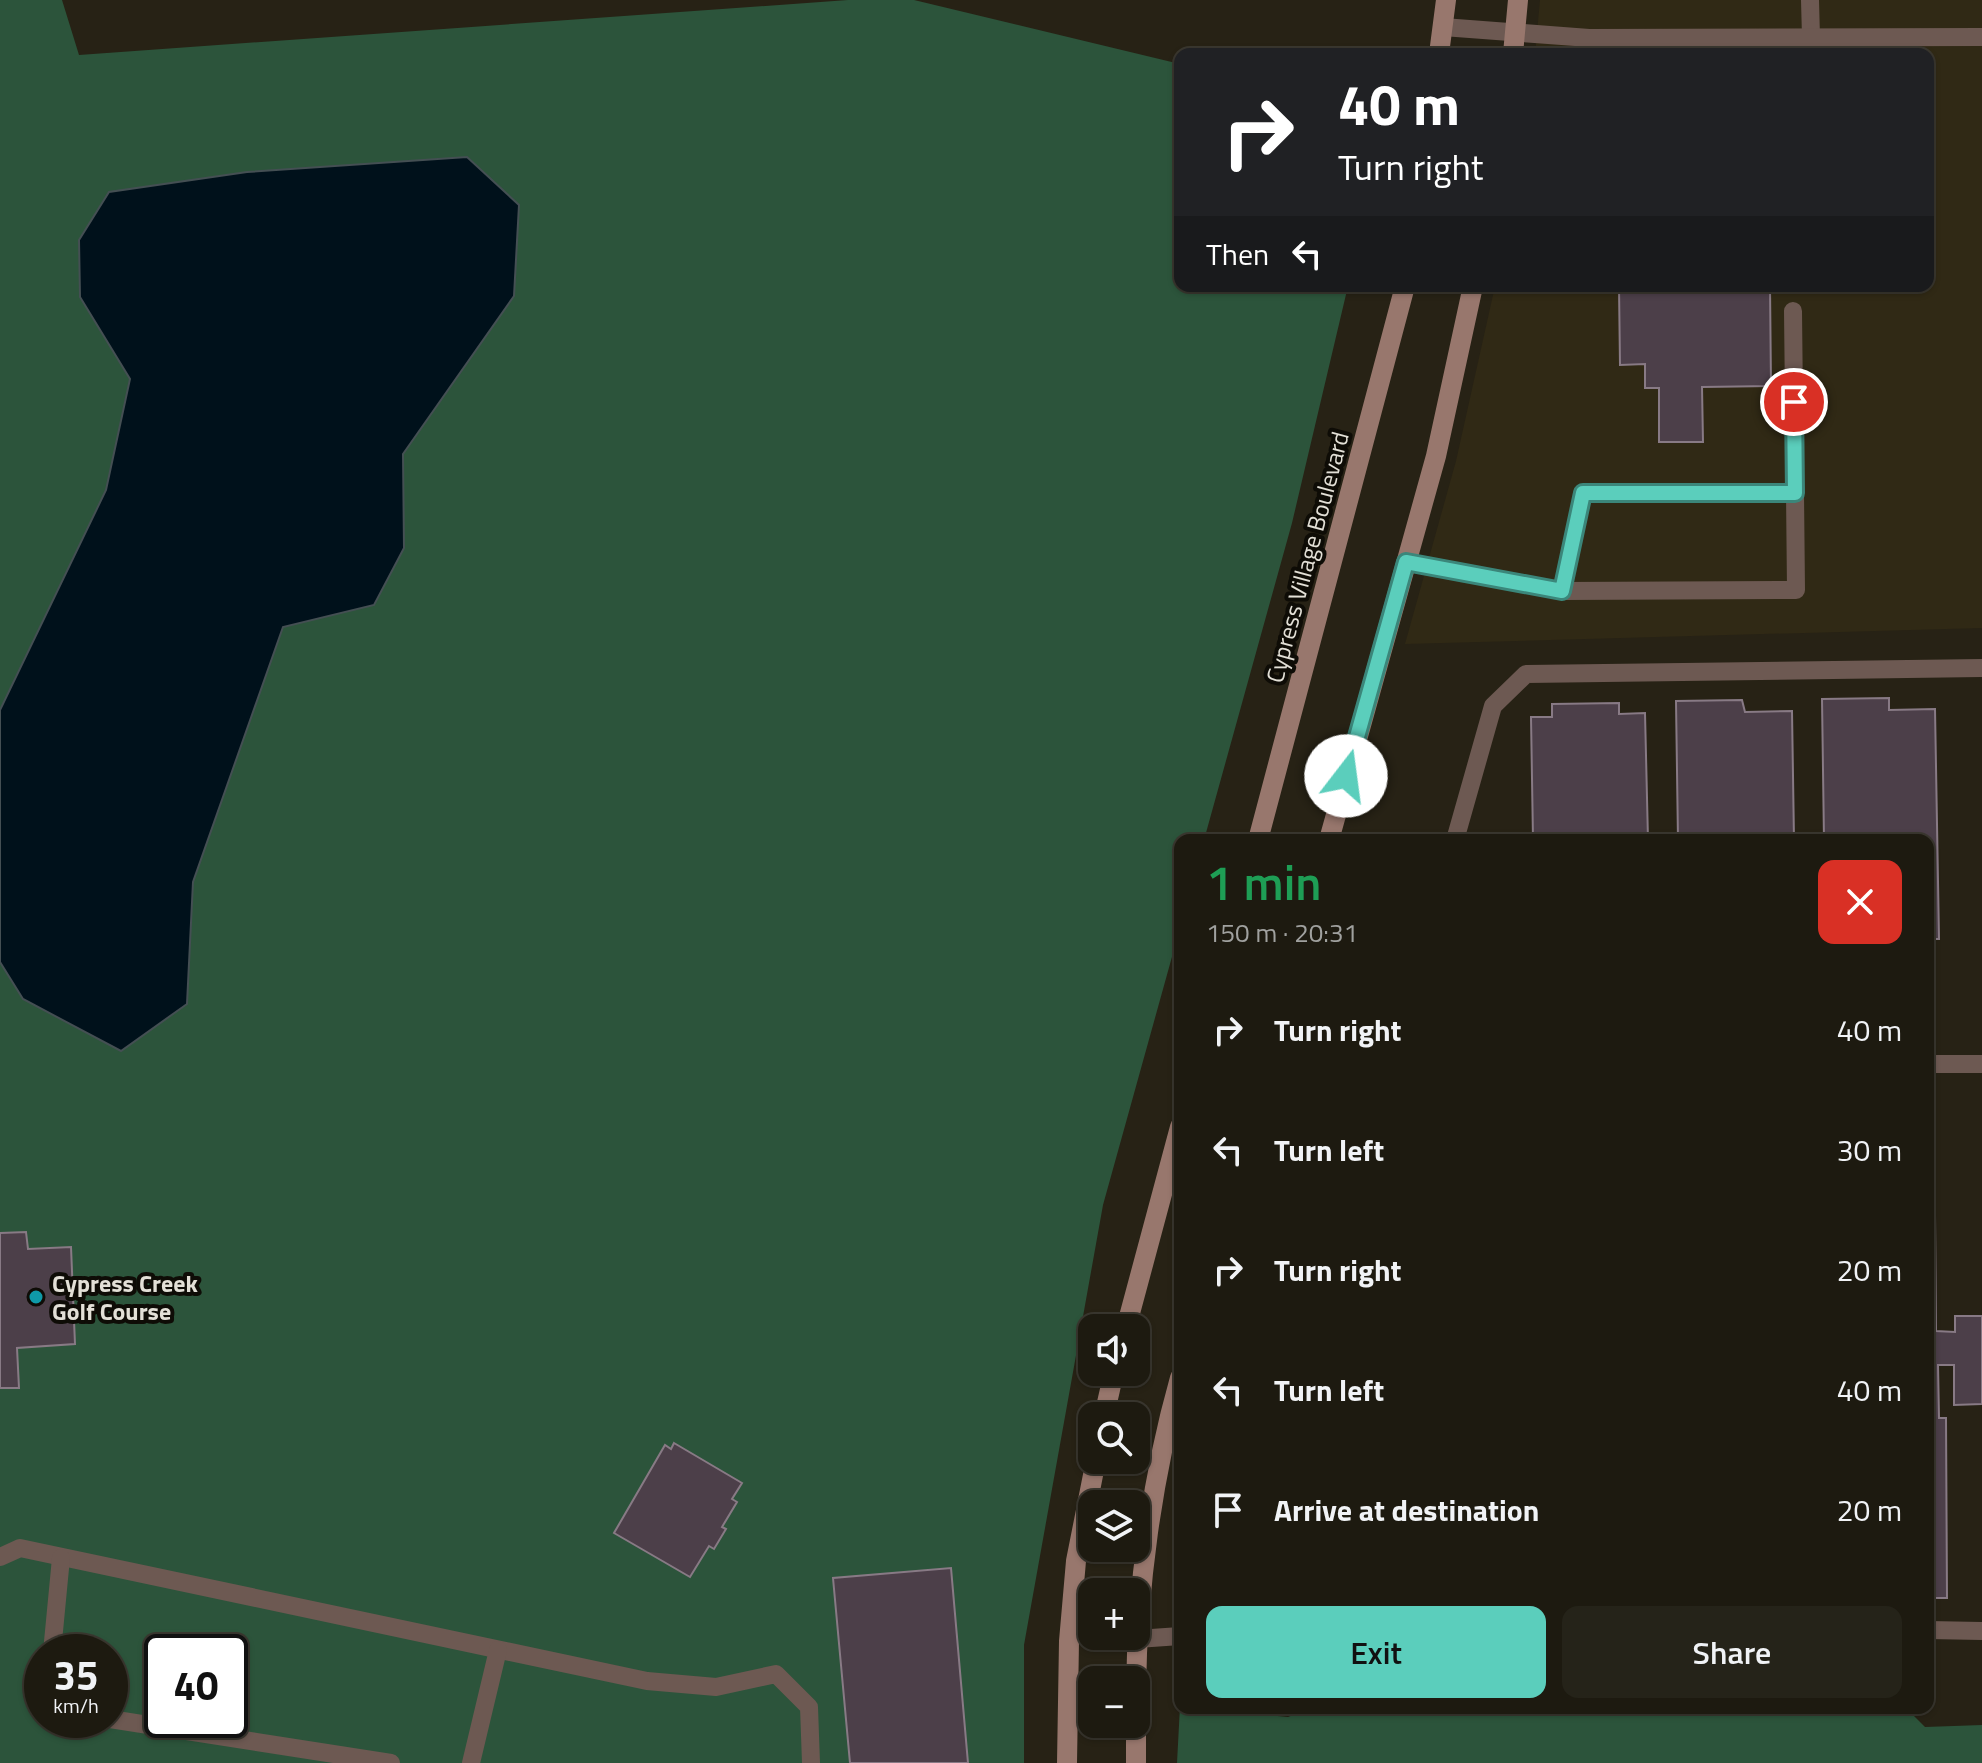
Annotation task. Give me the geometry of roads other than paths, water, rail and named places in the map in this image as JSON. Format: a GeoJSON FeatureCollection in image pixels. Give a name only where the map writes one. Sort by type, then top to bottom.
{"type":"FeatureCollection","features":[{"type":"Feature","properties":{"kind":"street"},"geometry":{"type":"LineString","coordinates":[[1440,48],[1446,0]]}},
{"type":"Feature","properties":{"kind":"street"},"geometry":{"type":"LineString","coordinates":[[1514,44],[1518,0]]}},
{"type":"Feature","properties":{"kind":"street","name":"Cypress Village Boulevard"},"geometry":{"type":"LineString","coordinates":[[1260,834],[1403,292]]}},
{"type":"Feature","properties":{"kind":"street"},"geometry":{"type":"LineString","coordinates":[[1331,834],[1436,456],[1472,292]]}},
{"type":"Feature","properties":{"kind":"street"},"geometry":{"type":"LineString","coordinates":[[1130,1314],[1174,1149]]}},
{"type":"Feature","properties":{"kind":"street"},"geometry":{"type":"LineString","coordinates":[[1145,1578],[1152,1521],[1174,1415]]}},
{"type":"Feature","properties":{"kind":"street"},"geometry":{"type":"LineString","coordinates":[[1067,1763],[1069,1641],[1076,1561],[1093,1474]]}},
{"type":"Feature","properties":{"kind":"street"},"geometry":{"type":"LineString","coordinates":[[1136,1738],[1136,1763]]}},
{"type":"Feature","properties":{"kind":"lane"},"geometry":{"type":"LineString","coordinates":[[1810,0],[1811,37]]}},
{"type":"Feature","properties":{"kind":"lane"},"geometry":{"type":"LineString","coordinates":[[1443,27],[1514,44],[1811,37],[1982,37]]}},
{"type":"Feature","properties":{"kind":"lane"},"geometry":{"type":"LineString","coordinates":[[1406,562],[1562,591],[1796,590],[1793,311]]}},
{"type":"Feature","properties":{"kind":"lane"},"geometry":{"type":"LineString","coordinates":[[1562,591],[1583,493],[1795,493]]}},
{"type":"Feature","properties":{"kind":"lane"},"geometry":{"type":"LineString","coordinates":[[1457,834],[1493,706],[1526,674],[1982,668]]}},
{"type":"Feature","properties":{"kind":"lane"},"geometry":{"type":"LineString","coordinates":[[1934,1064],[1982,1064]]}},
{"type":"Feature","properties":{"kind":"lane"},"geometry":{"type":"LineString","coordinates":[[0,1557],[20,1548],[647,1681],[716,1687],[776,1674],[809,1707],[811,1763]]}},
{"type":"Feature","properties":{"kind":"lane"},"geometry":{"type":"LineString","coordinates":[[54,1634],[61,1558]]}},
{"type":"Feature","properties":{"kind":"lane"},"geometry":{"type":"LineString","coordinates":[[1934,1630],[1982,1631]]}},
{"type":"Feature","properties":{"kind":"lane"},"geometry":{"type":"LineString","coordinates":[[1150,1638],[1174,1636]]}},
{"type":"Feature","properties":{"kind":"lane"},"geometry":{"type":"LineString","coordinates":[[471,1763],[498,1650]]}},
{"type":"Feature","properties":{"kind":"lane"},"geometry":{"type":"LineString","coordinates":[[128,1722],[391,1763]]}},
{"type":"Feature","properties":{"kind":"water"},"geometry":{"type":"Polygon","coordinates":[[[467,157],[519,205],[514,296],[403,454],[404,548],[374,605],[283,627],[193,882],[187,1004],[121,1051],[23,999],[0,962],[0,710],[106,490],[130,379],[80,297],[79,240],[109,192],[247,172],[467,157]]]}},
{"type":"Feature","properties":{"kind":"place","name":"Cypress Creek Golf Course"},"geometry":{"type":"Point","coordinates":[36,1297]}}]}
